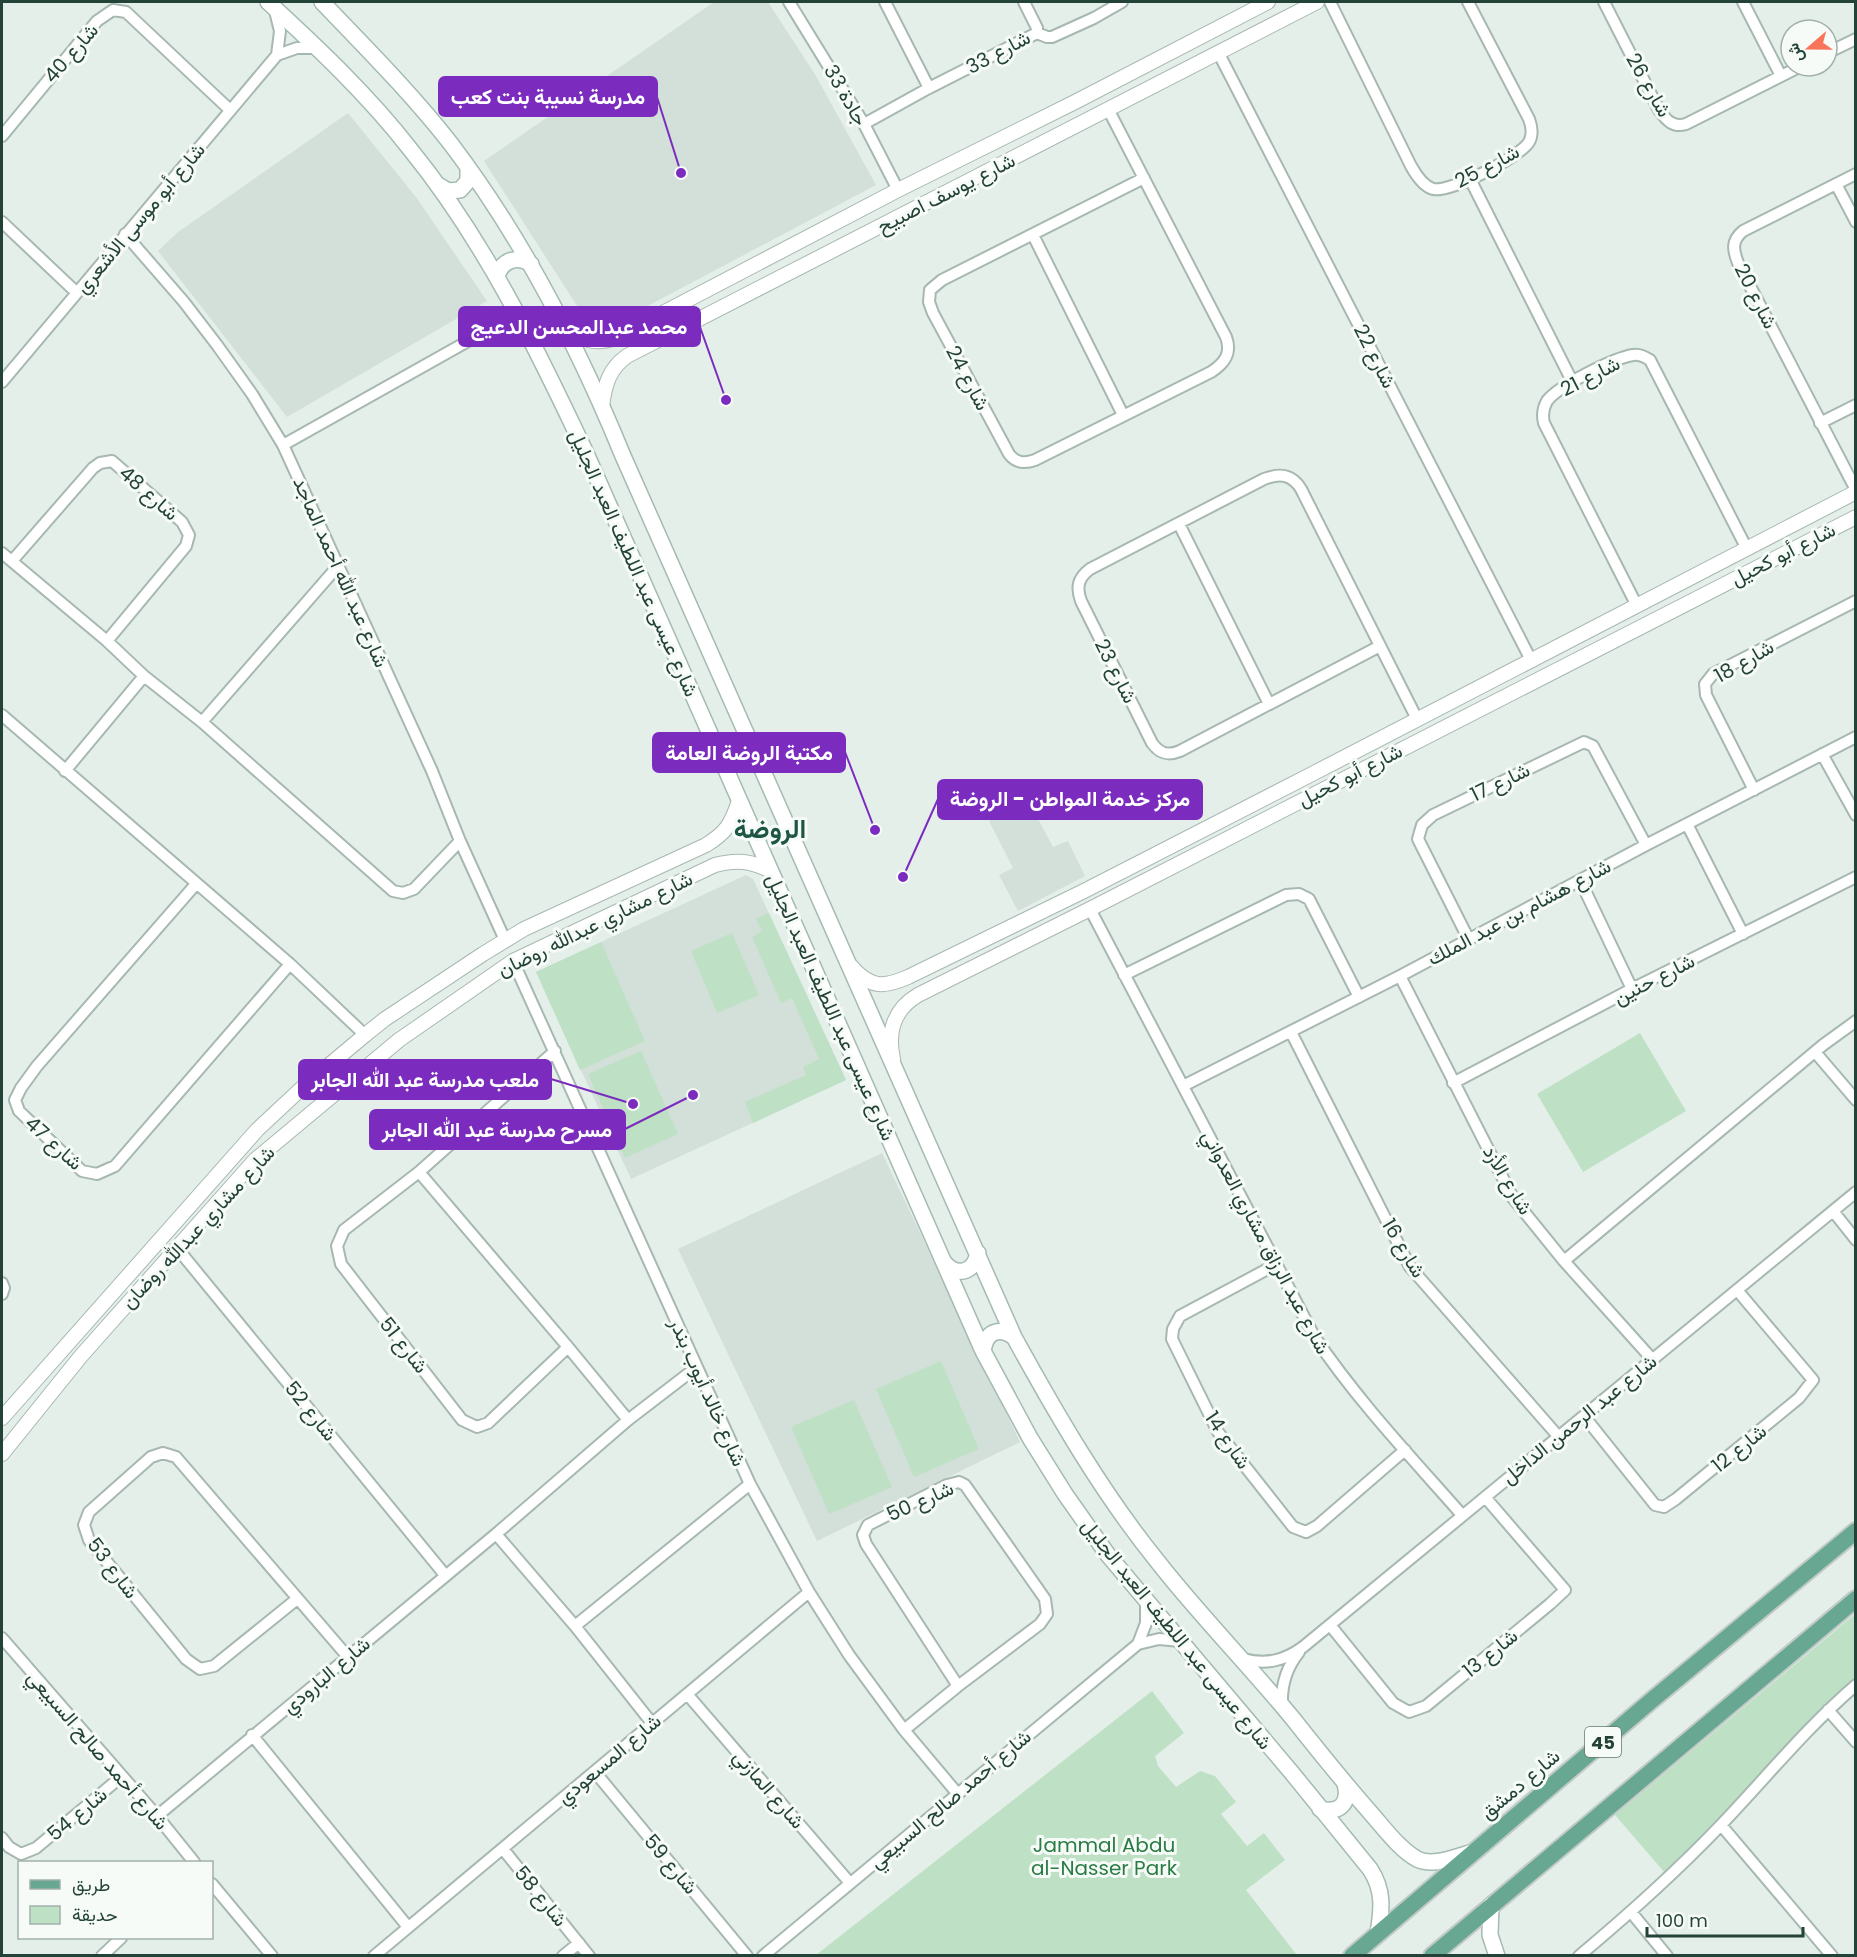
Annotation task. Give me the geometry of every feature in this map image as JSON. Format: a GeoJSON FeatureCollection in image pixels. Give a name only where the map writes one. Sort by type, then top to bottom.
{"type":"FeatureCollection","features":[{"type":"Feature","properties":{"kind":"main road","name":"شارع عيسى عبد اللطيف العبد الجليل"},"geometry":{"type":"LineString","coordinates":[[322,2],[432,122],[499,212],[531,264],[602,406],[622,456],[1014,1337],[1051,1403],[1107,1494],[1157,1562],[1243,1659],[1345,1784],[1392,1837],[1419,1859],[1437,1862],[1470,1854]]}},
{"type":"Feature","properties":{"kind":"main road","name":"شارع عيسى عبد اللطيف العبد الجليل"},"geometry":{"type":"LineString","coordinates":[[271,4],[318,48],[410,148],[438,185],[497,276],[518,313],[585,451],[983,1351],[1019,1419],[1065,1494],[1108,1555],[1370,1869],[1378,1882],[1382,1902],[1378,1933]]}},
{"type":"Feature","properties":{"kind":"main road"},"geometry":{"type":"LineString","coordinates":[[438,185],[448,191],[460,190],[468,181],[468,169]]}},
{"type":"Feature","properties":{"kind":"main road"},"geometry":{"type":"LineString","coordinates":[[497,276],[508,261],[520,259],[531,264]]}},
{"type":"Feature","properties":{"kind":"main road"},"geometry":{"type":"LineString","coordinates":[[943,1261],[948,1268],[964,1271],[971,1268],[978,1253]]}},
{"type":"Feature","properties":{"kind":"main road"},"geometry":{"type":"LineString","coordinates":[[983,1351],[984,1342],[998,1331],[1007,1332],[1014,1337]]}},
{"type":"Feature","properties":{"kind":"main road","name":"شارع دمشق"},"geometry":{"type":"LineString","coordinates":[[1352,1956],[1470,1854],[1856,1531]]}},
{"type":"Feature","properties":{"kind":"main road","name":"45"},"geometry":{"type":"LineString","coordinates":[[1432,1956],[1856,1599]]}},
{"type":"Feature","properties":{"kind":"main road"},"geometry":{"type":"LineString","coordinates":[[1320,1809],[1329,1811],[1338,1809],[1345,1802],[1347,1793],[1345,1784]]}},
{"type":"Feature","properties":{"kind":"main road"},"geometry":{"type":"LineString","coordinates":[[1491,1905],[1490,1935],[1497,1956]]}},
{"type":"Feature","properties":{"kind":"street","name":"جادة 33"},"geometry":{"type":"LineString","coordinates":[[789,2],[864,124],[898,190]]}},
{"type":"Feature","properties":{"kind":"street"},"geometry":{"type":"LineString","coordinates":[[885,2],[929,88]]}},
{"type":"Feature","properties":{"kind":"street","name":"شارع 33"},"geometry":{"type":"LineString","coordinates":[[864,124],[1037,33],[1037,28],[1024,2]]}},
{"type":"Feature","properties":{"kind":"street"},"geometry":{"type":"LineString","coordinates":[[1037,33],[1044,37],[1052,37],[1122,2]]}},
{"type":"Feature","properties":{"kind":"street","name":"شارع يوسف اصبيح"},"geometry":{"type":"LineString","coordinates":[[602,406],[605,384],[617,364],[701,318],[1273,24],[1293,6],[1317,2]]}},
{"type":"Feature","properties":{"kind":"street","name":"شارع 25"},"geometry":{"type":"LineString","coordinates":[[1330,2],[1417,176],[1428,186],[1436,189],[1448,188],[1470,179],[1521,151],[1529,142],[1531,129],[1529,119],[1468,2]]}},
{"type":"Feature","properties":{"kind":"street","name":"شارع 26"},"geometry":{"type":"LineString","coordinates":[[1604,2],[1659,110],[1665,120],[1673,124],[1686,124],[1779,77]]}},
{"type":"Feature","properties":{"kind":"street"},"geometry":{"type":"LineString","coordinates":[[1743,2],[1779,72]]}},
{"type":"Feature","properties":{"kind":"street"},"geometry":{"type":"LineString","coordinates":[[1266,3],[1276,13],[1273,24]]}},
{"type":"Feature","properties":{"kind":"street","name":"شارع يوسف اصبيح"},"geometry":{"type":"LineString","coordinates":[[562,323],[582,338],[603,342],[688,301],[898,190],[1266,3]]}},
{"type":"Feature","properties":{"kind":"street"},"geometry":{"type":"LineString","coordinates":[[271,4],[280,31],[277,54],[297,48],[318,48]]}},
{"type":"Feature","properties":{"kind":"street","name":"شارع 40"},"geometry":{"type":"LineString","coordinates":[[2,136],[97,21],[113,10],[126,12],[230,110]]}},
{"type":"Feature","properties":{"kind":"street"},"geometry":{"type":"LineString","coordinates":[[1839,47],[1856,39]]}},
{"type":"Feature","properties":{"kind":"street","name":"شارع 22"},"geometry":{"type":"LineString","coordinates":[[1218,52],[1532,660]]}},
{"type":"Feature","properties":{"kind":"street","name":"شارع أبو موسى الأشعري"},"geometry":{"type":"LineString","coordinates":[[2,382],[277,54]]}},
{"type":"Feature","properties":{"kind":"street","name":"شارع 24"},"geometry":{"type":"LineString","coordinates":[[1108,109],[1144,178],[1226,337],[1228,350],[1226,359],[1217,368],[1030,462],[1016,461],[1009,454],[933,313],[929,293],[934,285],[1144,178]]}},
{"type":"Feature","properties":{"kind":"street","name":"شارع 20"},"geometry":{"type":"LineString","coordinates":[[1856,174],[1743,231],[1737,236],[1733,246],[1738,264],[1856,491]]}},
{"type":"Feature","properties":{"kind":"street"},"geometry":{"type":"LineString","coordinates":[[1470,179],[1572,381]]}},
{"type":"Feature","properties":{"kind":"street"},"geometry":{"type":"LineString","coordinates":[[1836,184],[1856,222]]}},
{"type":"Feature","properties":{"kind":"street"},"geometry":{"type":"LineString","coordinates":[[2,222],[77,293]]}},
{"type":"Feature","properties":{"kind":"street","name":"شارع عبد الله أحمد الماجد"},"geometry":{"type":"LineString","coordinates":[[124,234],[184,302],[217,345],[252,394],[284,445],[432,771],[460,841],[505,940]]}},
{"type":"Feature","properties":{"kind":"street"},"geometry":{"type":"LineString","coordinates":[[1033,235],[1123,415]]}},
{"type":"Feature","properties":{"kind":"street"},"geometry":{"type":"LineString","coordinates":[[717,285],[714,296],[721,304],[727,305]]}},
{"type":"Feature","properties":{"kind":"street"},"geometry":{"type":"LineString","coordinates":[[688,301],[698,302],[701,305],[701,318]]}},
{"type":"Feature","properties":{"kind":"street"},"geometry":{"type":"LineString","coordinates":[[284,445],[518,313]]}},
{"type":"Feature","properties":{"kind":"street","name":"شارع 21"},"geometry":{"type":"LineString","coordinates":[[1637,606],[1544,423],[1543,410],[1548,400],[1572,381],[1632,355],[1644,356],[1650,360],[1747,549]]}},
{"type":"Feature","properties":{"kind":"street"},"geometry":{"type":"LineString","coordinates":[[1820,423],[1856,405]]}},
{"type":"Feature","properties":{"kind":"street","name":"شارع 48"},"geometry":{"type":"LineString","coordinates":[[12,561],[93,468],[100,463],[112,461],[182,522],[189,535],[186,546],[107,641]]}},
{"type":"Feature","properties":{"kind":"street","name":"شارع 23"},"geometry":{"type":"LineString","coordinates":[[1380,646],[1175,753],[1161,753],[1152,743],[1081,601],[1078,586],[1081,578],[1090,569],[1268,477],[1279,475],[1292,478],[1301,489],[1418,719]]}},
{"type":"Feature","properties":{"kind":"street","name":"شارع أبو كحيل"},"geometry":{"type":"LineString","coordinates":[[847,961],[865,980],[876,984],[892,983],[917,973],[1084,891],[1314,773],[1856,491]]}},
{"type":"Feature","properties":{"kind":"street"},"geometry":{"type":"LineString","coordinates":[[1824,508],[1822,519],[1825,524],[1836,526]]}},
{"type":"Feature","properties":{"kind":"street","name":"شارع أبو كحيل"},"geometry":{"type":"LineString","coordinates":[[895,1066],[891,1043],[893,1021],[905,1004],[926,990],[1090,909],[1856,517]]}},
{"type":"Feature","properties":{"kind":"street"},"geometry":{"type":"LineString","coordinates":[[1804,520],[1811,520],[1814,524],[1816,529],[1814,537]]}},
{"type":"Feature","properties":{"kind":"street"},"geometry":{"type":"LineString","coordinates":[[1179,524],[1269,704]]}},
{"type":"Feature","properties":{"kind":"street"},"geometry":{"type":"LineString","coordinates":[[2,553],[107,641],[144,676],[202,722],[393,891],[403,893],[414,890],[460,841]]}},
{"type":"Feature","properties":{"kind":"street"},"geometry":{"type":"LineString","coordinates":[[202,722],[338,566]]}},
{"type":"Feature","properties":{"kind":"street","name":"شارع 18"},"geometry":{"type":"LineString","coordinates":[[1754,790],[1706,695],[1706,684],[1713,674],[1856,601]]}},
{"type":"Feature","properties":{"kind":"street"},"geometry":{"type":"LineString","coordinates":[[1607,621],[1606,631],[1611,638],[1615,639]]}},
{"type":"Feature","properties":{"kind":"street"},"geometry":{"type":"LineString","coordinates":[[1583,633],[1588,634],[1595,641],[1592,651]]}},
{"type":"Feature","properties":{"kind":"street"},"geometry":{"type":"LineString","coordinates":[[65,771],[144,676]]}},
{"type":"Feature","properties":{"kind":"street"},"geometry":{"type":"LineString","coordinates":[[2,715],[291,964],[365,1035]]}},
{"type":"Feature","properties":{"kind":"street","name":"شارع هشام بن عبد الملك"},"geometry":{"type":"LineString","coordinates":[[1183,1086],[1400,976],[1646,844],[1856,737]]}},
{"type":"Feature","properties":{"kind":"street","name":"شارع 17"},"geometry":{"type":"LineString","coordinates":[[1468,938],[1418,839],[1422,825],[1433,815],[1584,742],[1593,746],[1646,844]]}},
{"type":"Feature","properties":{"kind":"street"},"geometry":{"type":"LineString","coordinates":[[1822,754],[1856,815]]}},
{"type":"Feature","properties":{"kind":"street"},"geometry":{"type":"LineString","coordinates":[[1314,773],[1312,782],[1317,789],[1322,790]]}},
{"type":"Feature","properties":{"kind":"street"},"geometry":{"type":"LineString","coordinates":[[1290,785],[1298,790],[1300,798],[1298,802]]}},
{"type":"Feature","properties":{"kind":"street","name":"شارع مشاري عبدالله روضان"},"geometry":{"type":"LineString","coordinates":[[2,1419],[257,1130],[303,1087],[365,1035],[385,1019],[524,929],[706,845],[720,836],[730,825],[739,801]]}},
{"type":"Feature","properties":{"kind":"street"},"geometry":{"type":"LineString","coordinates":[[1687,824],[1743,934]]}},
{"type":"Feature","properties":{"kind":"street","name":"شارع مشاري عبدالله روضان"},"geometry":{"type":"LineString","coordinates":[[2,1454],[81,1356],[255,1160],[399,1041],[513,960],[715,865],[730,861],[744,861],[755,863],[771,871]]}},
{"type":"Feature","properties":{"kind":"street","name":"شارع حنين"},"geometry":{"type":"LineString","coordinates":[[1453,1083],[1632,989],[1856,877]]}},
{"type":"Feature","properties":{"kind":"street"},"geometry":{"type":"LineString","coordinates":[[1580,880],[1632,989]]}},
{"type":"Feature","properties":{"kind":"street","name":"شارع 47"},"geometry":{"type":"LineString","coordinates":[[196,884],[38,1066],[15,1100],[18,1111],[82,1171],[97,1174],[115,1166],[291,964]]}},
{"type":"Feature","properties":{"kind":"street"},"geometry":{"type":"LineString","coordinates":[[617,887],[628,889],[631,893],[629,906]]}},
{"type":"Feature","properties":{"kind":"street"},"geometry":{"type":"LineString","coordinates":[[1124,975],[1286,895],[1299,894],[1309,899],[1359,996]]}},
{"type":"Feature","properties":{"kind":"street","name":"شارع عبد الرزاق مشاري العدواني"},"geometry":{"type":"LineString","coordinates":[[1090,909],[1314,1336],[1329,1359],[1462,1515]]}},
{"type":"Feature","properties":{"kind":"street","name":"شارع خالد أيوب بندر"},"geometry":{"type":"LineString","coordinates":[[513,960],[750,1484],[809,1592],[849,1655],[904,1730],[957,1793]]}},
{"type":"Feature","properties":{"kind":"street"},"geometry":{"type":"LineString","coordinates":[[917,973],[918,984],[926,990]]}},
{"type":"Feature","properties":{"kind":"street","name":"شارع الأزد"},"geometry":{"type":"LineString","coordinates":[[1400,976],[1513,1198],[1564,1261],[1652,1359]]}},
{"type":"Feature","properties":{"kind":"street"},"geometry":{"type":"LineString","coordinates":[[1564,1261],[1815,1052],[1856,1022]]}},
{"type":"Feature","properties":{"kind":"street","name":"شارع 16"},"geometry":{"type":"LineString","coordinates":[[1291,1032],[1410,1267],[1558,1436]]}},
{"type":"Feature","properties":{"kind":"street","name":"شارع 51"},"geometry":{"type":"LineString","coordinates":[[555,1051],[419,1172],[344,1230],[337,1246],[341,1264],[462,1420],[477,1427],[488,1423],[568,1347]]}},
{"type":"Feature","properties":{"kind":"street"},"geometry":{"type":"LineString","coordinates":[[1815,1052],[1856,1100]]}},
{"type":"Feature","properties":{"kind":"street"},"geometry":{"type":"LineString","coordinates":[[303,1087],[299,1098],[302,1104],[307,1108],[319,1107]]}},
{"type":"Feature","properties":{"kind":"street"},"geometry":{"type":"LineString","coordinates":[[280,1108],[291,1111],[294,1116],[294,1127]]}},
{"type":"Feature","properties":{"kind":"street"},"geometry":{"type":"LineString","coordinates":[[419,1172],[628,1420]]}},
{"type":"Feature","properties":{"kind":"street","name":"شارع عبد الرحمن الداخل"},"geometry":{"type":"LineString","coordinates":[[1243,1659],[1264,1663],[1275,1661],[1303,1647],[1856,1192]]}},
{"type":"Feature","properties":{"kind":"street"},"geometry":{"type":"LineString","coordinates":[[1833,1211],[1856,1240]]}},
{"type":"Feature","properties":{"kind":"street","name":"شارع 52"},"geometry":{"type":"LineString","coordinates":[[177,1248],[445,1575]]}},
{"type":"Feature","properties":{"kind":"street","name":"شارع 14"},"geometry":{"type":"LineString","coordinates":[[1277,1264],[1180,1316],[1173,1329],[1172,1339],[1218,1432],[1293,1527],[1306,1532],[1317,1526],[1405,1450]]}},
{"type":"Feature","properties":{"kind":"street"},"geometry":{"type":"LineString","coordinates":[[2,1283],[4,1288],[2,1294]]}},
{"type":"Feature","properties":{"kind":"street","name":"شارع 12"},"geometry":{"type":"LineString","coordinates":[[1584,1416],[1655,1505],[1664,1507],[1799,1398],[1813,1380],[1737,1290]]}},
{"type":"Feature","properties":{"kind":"street","name":"شارع البارودي"},"geometry":{"type":"LineString","coordinates":[[156,1816],[496,1534],[628,1420],[697,1367]]}},
{"type":"Feature","properties":{"kind":"street"},"geometry":{"type":"LineString","coordinates":[[28,1389],[32,1399],[43,1402]]}},
{"type":"Feature","properties":{"kind":"street"},"geometry":{"type":"LineString","coordinates":[[2,1419],[13,1415],[19,1421],[20,1426],[13,1439]]}},
{"type":"Feature","properties":{"kind":"street","name":"شارع 53"},"geometry":{"type":"LineString","coordinates":[[297,1599],[214,1666],[200,1669],[186,1659],[89,1540],[84,1525],[89,1512],[151,1457],[163,1453],[176,1457],[348,1657]]}},
{"type":"Feature","properties":{"kind":"street","name":"شارع 50"},"geometry":{"type":"LineString","coordinates":[[904,1730],[1040,1624],[1047,1614],[1045,1599],[964,1485],[959,1482],[947,1485],[868,1525],[863,1535],[866,1544],[958,1686]]}},
{"type":"Feature","properties":{"kind":"street"},"geometry":{"type":"LineString","coordinates":[[575,1626],[750,1484]]}},
{"type":"Feature","properties":{"kind":"street","name":"شارع 13"},"geometry":{"type":"LineString","coordinates":[[1330,1625],[1393,1703],[1409,1712],[1426,1706],[1542,1611],[1564,1590],[1485,1497]]}},
{"type":"Feature","properties":{"kind":"street"},"geometry":{"type":"LineString","coordinates":[[496,1534],[575,1626],[651,1722]]}},
{"type":"Feature","properties":{"kind":"street","name":"شارع المسعودي"},"geometry":{"type":"LineString","coordinates":[[374,1956],[809,1592]]}},
{"type":"Feature","properties":{"kind":"street"},"geometry":{"type":"LineString","coordinates":[[1138,1644],[1146,1623],[1146,1601]]}},
{"type":"Feature","properties":{"kind":"street","name":"شارع أحمد صالح السبيعي"},"geometry":{"type":"LineString","coordinates":[[2,1638],[192,1861]]}},
{"type":"Feature","properties":{"kind":"street"},"geometry":{"type":"LineString","coordinates":[[1138,1644],[1159,1639],[1180,1641]]}},
{"type":"Feature","properties":{"kind":"street","name":"شارع أحمد صالح السبيعي"},"geometry":{"type":"LineString","coordinates":[[763,1956],[1138,1644]]}},
{"type":"Feature","properties":{"kind":"street","name":"شارع عبد الرحمن الداخل"},"geometry":{"type":"LineString","coordinates":[[1282,1706],[1286,1674],[1290,1664],[1303,1647]]}},
{"type":"Feature","properties":{"kind":"street"},"geometry":{"type":"LineString","coordinates":[[1579,1956],[1631,1912],[1721,1825],[1828,1710],[1856,1685]]}},
{"type":"Feature","properties":{"kind":"street","name":"شارع المازني"},"geometry":{"type":"LineString","coordinates":[[687,1694],[850,1883]]}},
{"type":"Feature","properties":{"kind":"street"},"geometry":{"type":"LineString","coordinates":[[1828,1710],[1856,1742]]}},
{"type":"Feature","properties":{"kind":"street"},"geometry":{"type":"LineString","coordinates":[[252,1736],[408,1927]]}},
{"type":"Feature","properties":{"kind":"street","name":"شارع 59"},"geometry":{"type":"LineString","coordinates":[[595,1772],[747,1956]]}},
{"type":"Feature","properties":{"kind":"street","name":"شارع 54"},"geometry":{"type":"LineString","coordinates":[[2,1838],[9,1847],[21,1854],[36,1848],[122,1777]]}},
{"type":"Feature","properties":{"kind":"street"},"geometry":{"type":"LineString","coordinates":[[1721,1825],[1832,1956]]}},
{"type":"Feature","properties":{"kind":"street","name":"شارع 58"},"geometry":{"type":"LineString","coordinates":[[502,1849],[589,1956]]}},
{"type":"Feature","properties":{"kind":"street"},"geometry":{"type":"LineString","coordinates":[[213,1885],[268,1954]]}},
{"type":"Feature","properties":{"kind":"street"},"geometry":{"type":"LineString","coordinates":[[1631,1912],[1667,1956]]}},
{"type":"Feature","properties":{"kind":"street"},"geometry":{"type":"LineString","coordinates":[[102,1956],[120,1939]]}},
{"type":"Feature","properties":{"kind":"street","name":"شارع 58"},"geometry":{"type":"LineString","coordinates":[[563,1956],[579,1943]]}},
{"type":"Feature","properties":{"kind":"shaded area"},"geometry":{"type":"Polygon","coordinates":[[[714,2],[768,2],[816,76],[876,185],[608,327],[583,315],[484,161],[714,2]]]}},
{"type":"Feature","properties":{"kind":"shaded area"},"geometry":{"type":"Polygon","coordinates":[[[348,113],[416,197],[487,301],[287,417],[158,251],[178,232],[348,113]]]}},
{"type":"Feature","properties":{"kind":"shaded area"},"geometry":{"type":"Polygon","coordinates":[[[1029,802],[1053,847],[1068,841],[1085,876],[1018,911],[999,875],[1013,868],[989,821],[1029,802]]]}},
{"type":"Feature","properties":{"kind":"shaded area"},"geometry":{"type":"Polygon","coordinates":[[[746,875],[753,879],[846,1080],[631,1179],[536,972],[746,875]]]}},
{"type":"Feature","properties":{"kind":"shaded area"},"geometry":{"type":"Polygon","coordinates":[[[882,1153],[1020,1442],[817,1541],[678,1249],[882,1153]]]}},
{"type":"Feature","properties":{"kind":"green space"},"geometry":{"type":"Polygon","coordinates":[[[769,913],[846,1080],[753,1123],[745,1102],[806,1075],[803,1067],[819,1059],[792,998],[781,1003],[752,937],[762,931],[756,919],[769,913]]]}},
{"type":"Feature","properties":{"kind":"green space"},"geometry":{"type":"Polygon","coordinates":[[[732,933],[759,995],[717,1013],[691,951],[732,933]]]}},
{"type":"Feature","properties":{"kind":"green space"},"geometry":{"type":"Polygon","coordinates":[[[601,942],[645,1041],[580,1070],[536,972],[601,942]]]}},
{"type":"Feature","properties":{"kind":"green space"},"geometry":{"type":"Polygon","coordinates":[[[1640,1033],[1686,1111],[1583,1172],[1537,1094],[1640,1033]]]}},
{"type":"Feature","properties":{"kind":"green space"},"geometry":{"type":"Polygon","coordinates":[[[641,1051],[678,1134],[625,1158],[588,1074],[641,1051]]]}},
{"type":"Feature","properties":{"kind":"green space"},"geometry":{"type":"Polygon","coordinates":[[[941,1361],[979,1449],[914,1477],[876,1389],[941,1361]]]}},
{"type":"Feature","properties":{"kind":"green space"},"geometry":{"type":"Polygon","coordinates":[[[854,1400],[892,1487],[829,1514],[791,1427],[854,1400]]]}},
{"type":"Feature","properties":{"kind":"green space"},"geometry":{"type":"Polygon","coordinates":[[[1855,1614],[1855,1679],[1665,1873],[1615,1815],[1855,1614]]]}},
{"type":"Feature","properties":{"kind":"green space","name":"Jammal Abdu al-Nasser Park"},"geometry":{"type":"Polygon","coordinates":[[[1152,1691],[1184,1733],[1155,1756],[1158,1766],[1176,1787],[1200,1771],[1215,1776],[1236,1802],[1221,1814],[1247,1846],[1264,1833],[1285,1860],[1246,1890],[1297,1955],[816,1955],[1152,1691]]]}},
{"type":"Feature","properties":{"kind":"place","name":"مدرسة نسيبة بنت كعب"},"geometry":{"type":"Point","coordinates":[681,173]}},
{"type":"Feature","properties":{"kind":"place","name":"محمد عبدالمحسن الدعيج"},"geometry":{"type":"Point","coordinates":[726,400]}},
{"type":"Feature","properties":{"kind":"place","name":"مكتبة الروضة العامة"},"geometry":{"type":"Point","coordinates":[875,830]}},
{"type":"Feature","properties":{"kind":"place","name":"مركز خدمة المواطن - الروضة"},"geometry":{"type":"Point","coordinates":[903,877]}},
{"type":"Feature","properties":{"kind":"place","name":"مسرح مدرسة عبد الله الجابر"},"geometry":{"type":"Point","coordinates":[693,1095]}},
{"type":"Feature","properties":{"kind":"place","name":"ملعب مدرسة عبد الله الجابر"},"geometry":{"type":"Point","coordinates":[633,1104]}},
{"type":"Feature","properties":{"kind":"district","name":"الروضة"},"geometry":{"type":"Point","coordinates":[770,829]}}]}
